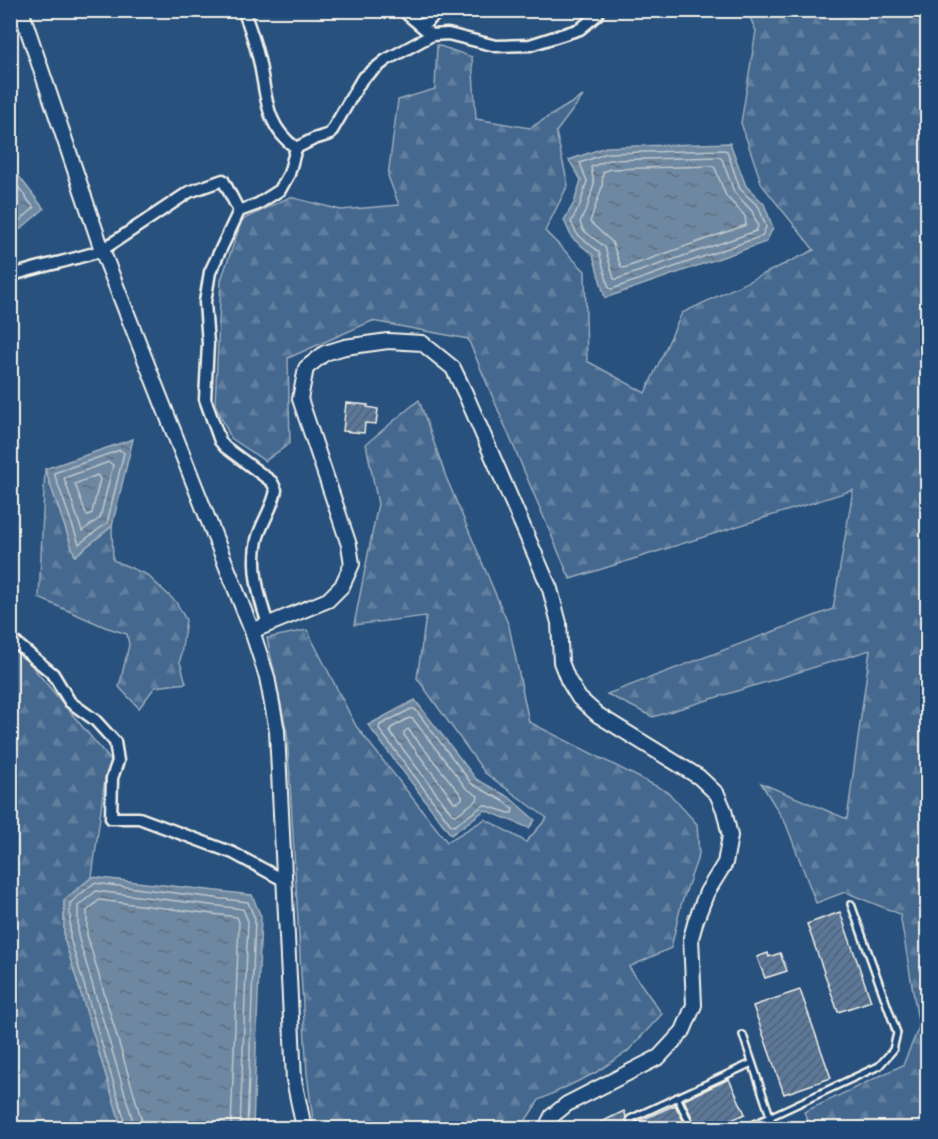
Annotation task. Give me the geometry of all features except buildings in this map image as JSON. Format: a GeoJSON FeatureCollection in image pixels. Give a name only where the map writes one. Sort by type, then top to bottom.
{"type":"FeatureCollection","features":[{"type":"Feature","properties":{"kind":"street"},"geometry":{"type":"LineString","coordinates":[[21,10],[102,250],[252,631],[267,677],[277,731],[294,1080],[303,1128]]}},
{"type":"Feature","properties":{"kind":"street"},"geometry":{"type":"LineString","coordinates":[[243,10],[260,62],[266,103],[277,130],[296,148]]}},
{"type":"Feature","properties":{"kind":"street"},"geometry":{"type":"LineString","coordinates":[[402,10],[432,35]]}},
{"type":"Feature","properties":{"kind":"street"},"geometry":{"type":"LineString","coordinates":[[422,26],[441,10]]}},
{"type":"Feature","properties":{"kind":"street"},"geometry":{"type":"LineString","coordinates":[[296,148],[330,134],[362,79],[386,60],[432,35],[448,34],[496,46],[530,45],[580,29],[597,15],[598,10]]}},
{"type":"Feature","properties":{"kind":"street"},"geometry":{"type":"LineString","coordinates":[[268,624],[258,595],[257,540],[276,490],[272,482],[220,441],[205,399],[208,344],[205,302],[210,272],[239,211],[258,204],[280,190],[289,174],[296,148]]}},
{"type":"Feature","properties":{"kind":"street"},"geometry":{"type":"LineString","coordinates":[[10,276],[34,267],[102,250],[189,192],[223,180],[239,211]]}},
{"type":"Feature","properties":{"kind":"street"},"geometry":{"type":"LineString","coordinates":[[252,631],[328,600],[342,586],[352,564],[349,545],[300,399],[306,368],[325,353],[345,347],[388,341],[422,343],[453,368],[465,393],[550,589],[559,623],[561,662],[579,698],[598,715],[699,777],[717,794],[724,810],[730,836],[725,863],[707,892],[691,938],[694,1005],[683,1031],[659,1057],[567,1104],[552,1116],[546,1128]]}},
{"type":"Feature","properties":{"kind":"street"},"geometry":{"type":"LineString","coordinates":[[10,638],[53,674],[70,702],[95,720],[116,742],[118,761],[112,778],[111,818],[139,818],[233,853],[285,880]]}},
{"type":"Feature","properties":{"kind":"lane"},"geometry":{"type":"LineString","coordinates":[[746,1128],[879,1066],[893,1050],[897,1033],[851,904]]}},
{"type":"Feature","properties":{"kind":"lane"},"geometry":{"type":"LineString","coordinates":[[743,1035],[774,1128]]}},
{"type":"Feature","properties":{"kind":"lane"},"geometry":{"type":"LineString","coordinates":[[635,1128],[630,1119],[752,1063]]}},
{"type":"Feature","properties":{"kind":"lane"},"geometry":{"type":"LineString","coordinates":[[677,1097],[692,1128]]}},
{"type":"Feature","properties":{"kind":"green space"},"geometry":{"type":"Polygon","coordinates":[[[747,11],[927,11],[927,1128],[812,1128],[804,1112],[903,1065],[919,1027],[900,914],[845,892],[816,903],[786,824],[761,783],[847,819],[870,650],[653,717],[607,694],[833,609],[853,490],[570,579],[468,339],[372,321],[288,358],[290,443],[265,461],[231,438],[215,404],[221,280],[242,220],[290,197],[341,210],[399,205],[388,176],[398,100],[435,89],[437,45],[472,57],[476,119],[530,128],[583,96],[556,132],[568,185],[545,231],[585,271],[587,361],[645,393],[682,313],[814,250],[762,185],[741,123],[756,31],[747,11]]]}},
{"type":"Feature","properties":{"kind":"green space"},"geometry":{"type":"Polygon","coordinates":[[[419,400],[446,477],[509,626],[529,722],[668,792],[697,824],[699,854],[681,905],[671,948],[629,967],[662,1014],[628,1051],[595,1073],[539,1100],[522,1128],[314,1128],[307,1074],[287,733],[267,638],[307,630],[356,726],[447,842],[485,819],[526,842],[547,818],[485,773],[417,678],[426,616],[354,625],[378,504],[366,444],[419,400]]]}},
{"type":"Feature","properties":{"kind":"green space"},"geometry":{"type":"Polygon","coordinates":[[[45,469],[75,556],[112,526],[113,560],[147,575],[176,602],[186,620],[180,662],[186,683],[155,687],[139,708],[119,687],[129,645],[127,634],[105,627],[39,598],[45,469]]]}},
{"type":"Feature","properties":{"kind":"green space"},"geometry":{"type":"Polygon","coordinates":[[[10,640],[112,762],[105,779],[92,877],[64,900],[64,938],[122,1128],[11,1128],[10,640]]]}},
{"type":"Feature","properties":{"kind":"water"},"geometry":{"type":"Polygon","coordinates":[[[730,143],[746,186],[764,204],[773,228],[766,242],[605,298],[593,255],[572,238],[564,220],[574,203],[581,180],[569,160],[606,147],[730,143]]]}},
{"type":"Feature","properties":{"kind":"water"},"geometry":{"type":"Polygon","coordinates":[[[11,166],[44,209],[10,237],[11,166]]]}},
{"type":"Feature","properties":{"kind":"water"},"geometry":{"type":"Polygon","coordinates":[[[133,439],[112,526],[75,556],[45,469],[133,439]]]}},
{"type":"Feature","properties":{"kind":"water"},"geometry":{"type":"Polygon","coordinates":[[[415,700],[476,779],[509,797],[535,820],[529,828],[485,810],[451,835],[368,725],[415,700]]]}},
{"type":"Feature","properties":{"kind":"water"},"geometry":{"type":"Polygon","coordinates":[[[92,877],[252,895],[261,917],[253,1128],[122,1128],[64,938],[64,900],[92,877]]]}}]}
